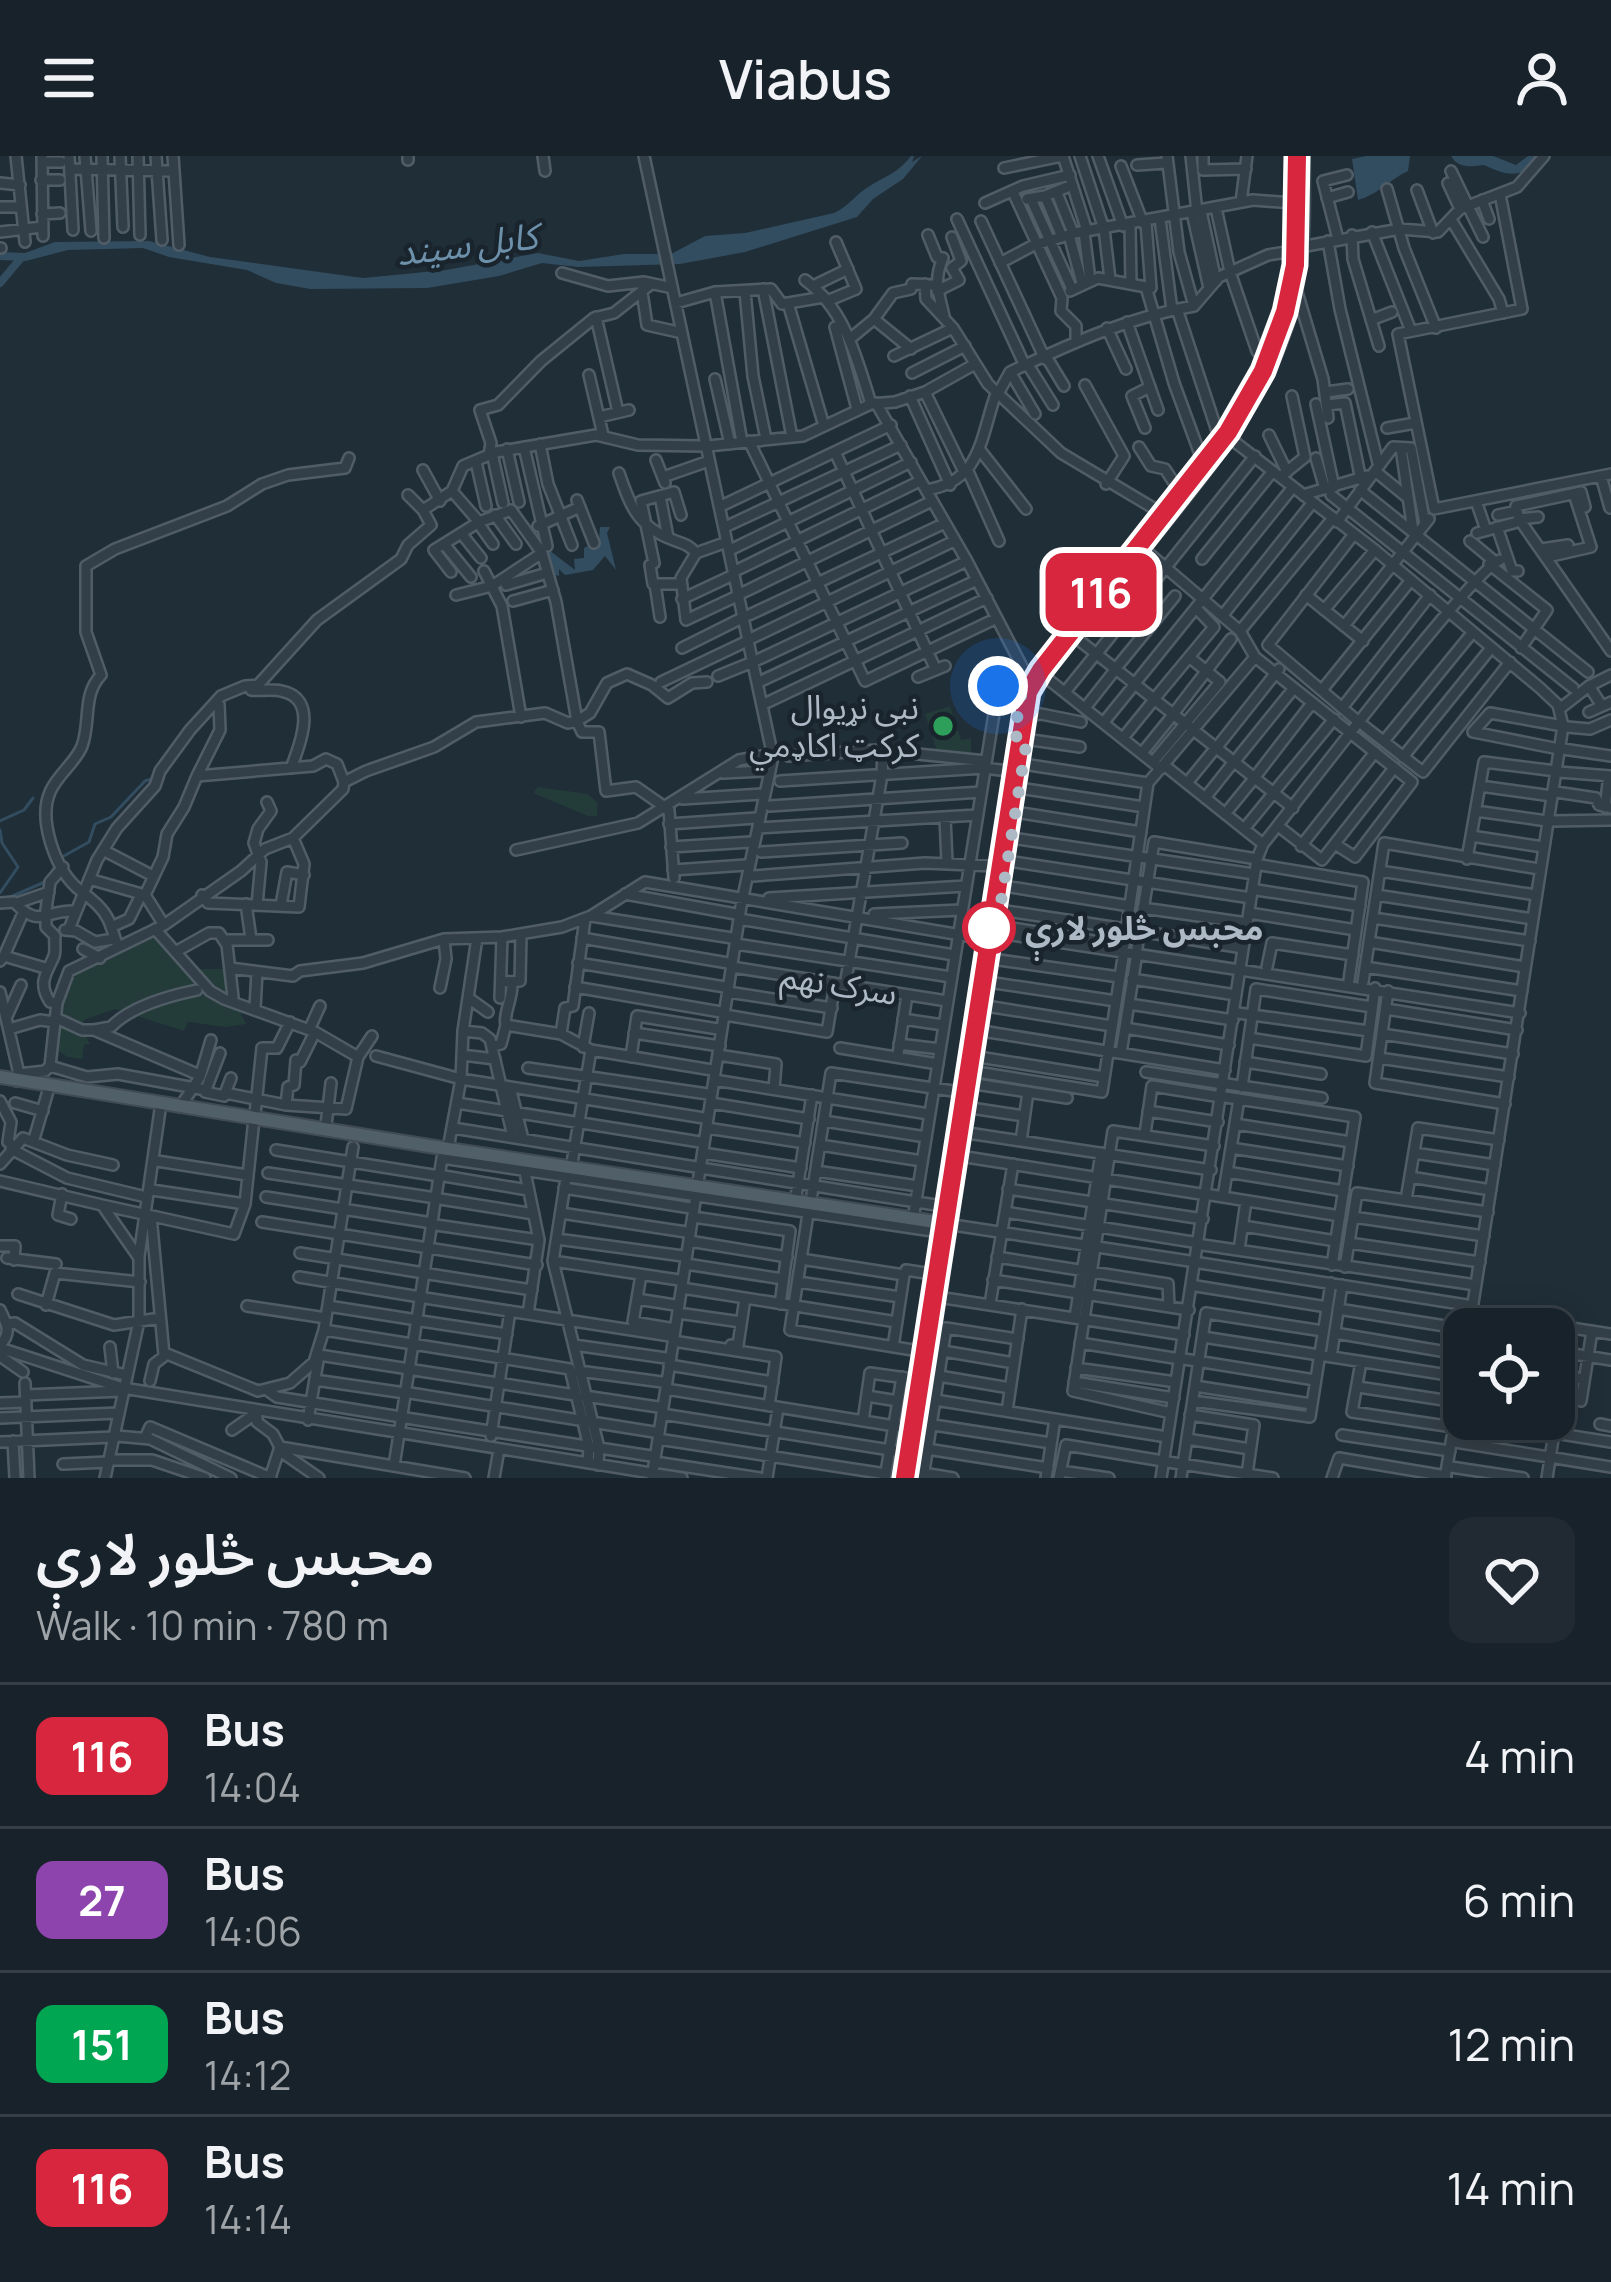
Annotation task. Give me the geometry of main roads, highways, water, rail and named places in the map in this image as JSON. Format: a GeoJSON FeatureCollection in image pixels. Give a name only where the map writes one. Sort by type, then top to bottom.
{"type":"FeatureCollection","features":[{"type":"Feature","properties":{"kind":"highway"},"geometry":{"type":"LineString","coordinates":[[912,1477],[944,1223],[1031,694],[1071,634],[1226,434],[1272,360],[1292,290],[1302,230],[1299,156]]}},
{"type":"Feature","properties":{"kind":"highway"},"geometry":{"type":"LineString","coordinates":[[912,1477],[939,1312],[944,1223]]}},
{"type":"Feature","properties":{"kind":"main road"},"geometry":{"type":"LineString","coordinates":[[0,1080],[18,1077],[695,1194],[944,1223]]}},
{"type":"Feature","properties":{"kind":"main road"},"geometry":{"type":"LineString","coordinates":[[0,1080],[163,1110],[254,1119]]}},
{"type":"Feature","properties":{"kind":"water"},"geometry":{"type":"Polygon","coordinates":[[[911,156],[912,162],[922,156],[903,179],[873,199],[857,217],[745,252],[680,264],[578,267],[542,263],[427,288],[310,289],[143,248],[68,250],[26,261],[0,260],[0,252],[25,253],[55,242],[149,241],[210,257],[363,278],[446,270],[538,253],[579,261],[671,254],[705,236],[745,233],[834,213],[911,156]]]}},
{"type":"Feature","properties":{"kind":"water"},"geometry":{"type":"Polygon","coordinates":[[[1410,156],[1408,171],[1358,200],[1352,159],[1410,156]]]}},
{"type":"Feature","properties":{"kind":"water"},"geometry":{"type":"Polygon","coordinates":[[[1451,156],[1493,156],[1516,165],[1528,156],[1541,156],[1515,174],[1484,165],[1462,165],[1451,156]]]}},
{"type":"Feature","properties":{"kind":"water"},"geometry":{"type":"Polygon","coordinates":[[[600,527],[610,527],[607,533],[616,570],[605,556],[593,570],[565,575],[559,569],[559,576],[553,574],[545,547],[575,570],[574,559],[584,558],[584,548],[599,540],[600,527]]]}},
{"type":"Feature","properties":{"kind":"waterway"},"geometry":{"type":"LineString","coordinates":[[0,283],[21,258]]}},
{"type":"Feature","properties":{"kind":"waterway"},"geometry":{"type":"LineString","coordinates":[[62,857],[89,842],[95,824],[111,817],[145,781],[155,778]]}},
{"type":"Feature","properties":{"kind":"waterway"},"geometry":{"type":"LineString","coordinates":[[0,821],[24,810],[33,798]]}},
{"type":"Feature","properties":{"kind":"waterway"},"geometry":{"type":"LineString","coordinates":[[0,830],[2,843],[18,867],[0,893]]}},
{"type":"Feature","properties":{"kind":"waterway"},"geometry":{"type":"LineString","coordinates":[[8,898],[47,881],[56,864]]}},
{"type":"Feature","properties":{"kind":"place","name":"نبی نړیوال کرکټ اکاډمي"},"geometry":{"type":"Point","coordinates":[943,726]}},
{"type":"Feature","properties":{"kind":"place","name":"محبس څلور لارې"},"geometry":{"type":"Point","coordinates":[989,928]}},
{"type":"Feature","properties":{"kind":"water label","name":"کابل سيند"},"geometry":{"type":"Point","coordinates":[467,244]}}]}
